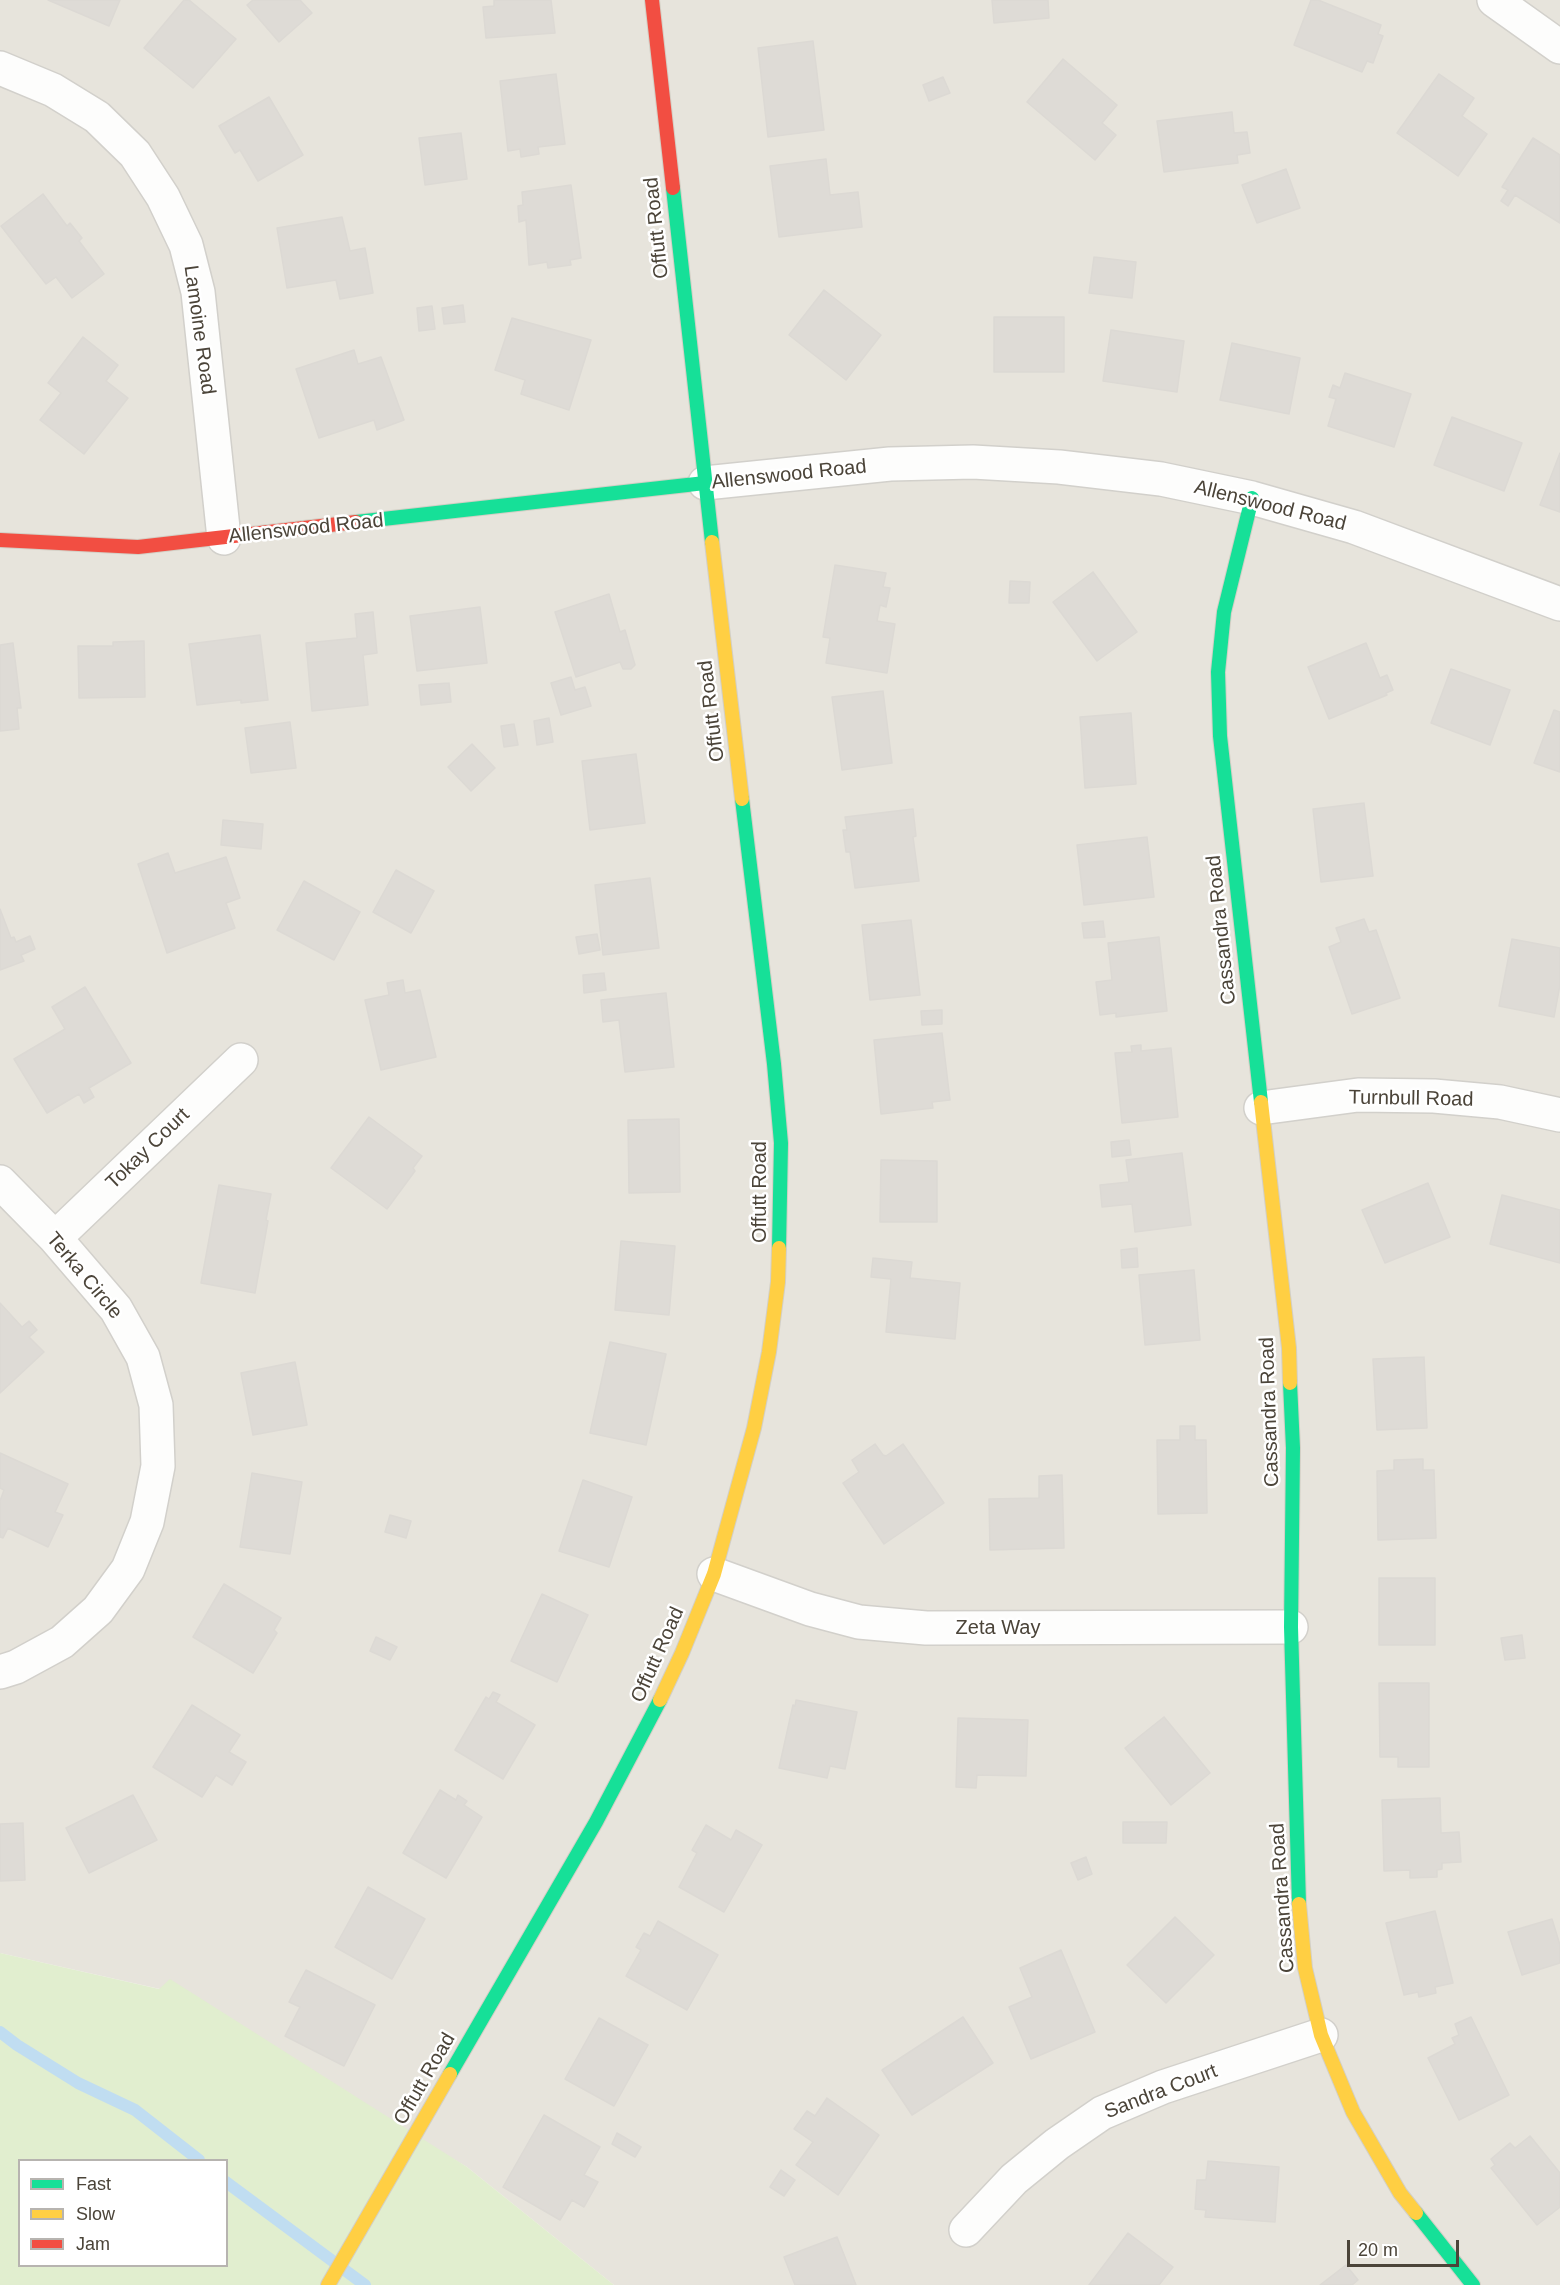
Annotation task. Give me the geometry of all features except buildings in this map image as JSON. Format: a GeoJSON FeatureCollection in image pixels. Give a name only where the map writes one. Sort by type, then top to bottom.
{"type":"FeatureCollection","features":[{"type":"Feature","properties":{"kind":"street","name":"Offutt Road"},"geometry":{"type":"LineString","coordinates":[[328,2285],[596,1822],[646,1730],[682,1653],[714,1574],[754,1428],[769,1352],[778,1282],[781,1214],[781,1155],[774,1064],[705,483],[651,0]]}},
{"type":"Feature","properties":{"kind":"street"},"geometry":{"type":"LineString","coordinates":[[1494,0],[1560,47]]}},
{"type":"Feature","properties":{"kind":"street","name":"Lamoine Road"},"geometry":{"type":"LineString","coordinates":[[0,68],[53,90],[96,117],[135,154],[164,197],[186,245],[198,292],[224,538]]}},
{"type":"Feature","properties":{"kind":"street","name":"Allenswood Road"},"geometry":{"type":"LineString","coordinates":[[0,540],[138,547],[890,464],[974,462],[1059,467],[1161,479],[1252,498],[1354,527],[1560,604]]}},
{"type":"Feature","properties":{"kind":"street","name":"Cassandra Road"},"geometry":{"type":"LineString","coordinates":[[1252,498],[1224,612],[1218,672],[1220,736],[1289,1348],[1293,1448],[1291,1627],[1298,1887],[1305,1968],[1321,2035],[1353,2112],[1400,2193],[1473,2285]]}},
{"type":"Feature","properties":{"kind":"street","name":"Tokay Court"},"geometry":{"type":"LineString","coordinates":[[55,1238],[241,1060]]}},
{"type":"Feature","properties":{"kind":"street","name":"Turnbull Road"},"geometry":{"type":"LineString","coordinates":[[1261,1108],[1358,1095],[1434,1096],[1500,1102],[1560,1114]]}},
{"type":"Feature","properties":{"kind":"street","name":"Terka Circle"},"geometry":{"type":"LineString","coordinates":[[0,1182],[55,1238],[116,1309],[143,1357],[156,1405],[158,1466],[147,1522],[128,1569],[98,1610],[62,1642],[16,1667],[0,1672]]}},
{"type":"Feature","properties":{"kind":"street","name":"Zeta Way"},"geometry":{"type":"LineString","coordinates":[[714,1574],[819,1612],[859,1622],[926,1628],[1291,1627]]}},
{"type":"Feature","properties":{"kind":"street","name":"Sandra Court"},"geometry":{"type":"LineString","coordinates":[[966,2230],[1014,2179],[1057,2144],[1102,2113],[1163,2086],[1321,2035]]}},
{"type":"Feature","properties":{"kind":"shaded area"},"geometry":{"type":"Polygon","coordinates":[[[0,0],[1560,0],[1560,2285],[614,2285],[467,2167],[160,1989],[0,1953],[0,0]]]}},
{"type":"Feature","properties":{"kind":"green space"},"geometry":{"type":"Polygon","coordinates":[[[0,1953],[159,1989],[170,1979],[467,2167],[614,2285],[0,2285],[0,1953]]]}},
{"type":"Feature","properties":{"kind":"waterway"},"geometry":{"type":"LineString","coordinates":[[0,2032],[78,2083],[135,2110],[198,2159]]}},
{"type":"Feature","properties":{"kind":"waterway"},"geometry":{"type":"LineString","coordinates":[[228,2183],[365,2285]]}},
{"type":"Feature","properties":{"kind":"traffic: fast"},"geometry":{"type":"LineString","coordinates":[[673,188],[712,542]]}},
{"type":"Feature","properties":{"kind":"traffic: fast"},"geometry":{"type":"LineString","coordinates":[[356,522],[705,483]]}},
{"type":"Feature","properties":{"kind":"traffic: fast"},"geometry":{"type":"LineString","coordinates":[[1252,498],[1224,612],[1218,672],[1220,736],[1261,1102]]}},
{"type":"Feature","properties":{"kind":"traffic: fast"},"geometry":{"type":"LineString","coordinates":[[742,799],[774,1064],[781,1143],[779,1248]]}},
{"type":"Feature","properties":{"kind":"traffic: fast"},"geometry":{"type":"LineString","coordinates":[[1290,1383],[1293,1448],[1291,1627],[1299,1904]]}},
{"type":"Feature","properties":{"kind":"traffic: fast"},"geometry":{"type":"LineString","coordinates":[[450,2074],[596,1822],[660,1700]]}},
{"type":"Feature","properties":{"kind":"traffic: fast"},"geometry":{"type":"LineString","coordinates":[[1416,2213],[1473,2285]]}},
{"type":"Feature","properties":{"kind":"traffic: slow"},"geometry":{"type":"LineString","coordinates":[[712,542],[742,799]]}},
{"type":"Feature","properties":{"kind":"traffic: slow"},"geometry":{"type":"LineString","coordinates":[[1261,1102],[1289,1348],[1290,1383]]}},
{"type":"Feature","properties":{"kind":"traffic: slow"},"geometry":{"type":"LineString","coordinates":[[660,1700],[714,1574],[754,1428],[769,1352],[778,1282],[779,1248]]}},
{"type":"Feature","properties":{"kind":"traffic: slow"},"geometry":{"type":"LineString","coordinates":[[1299,1904],[1305,1968],[1321,2035],[1353,2112],[1400,2193],[1416,2213]]}},
{"type":"Feature","properties":{"kind":"traffic: slow"},"geometry":{"type":"LineString","coordinates":[[328,2285],[450,2074]]}},
{"type":"Feature","properties":{"kind":"traffic: jam"},"geometry":{"type":"LineString","coordinates":[[652,0],[673,188]]}},
{"type":"Feature","properties":{"kind":"traffic: jam"},"geometry":{"type":"LineString","coordinates":[[0,540],[138,547],[356,522]]}}]}
